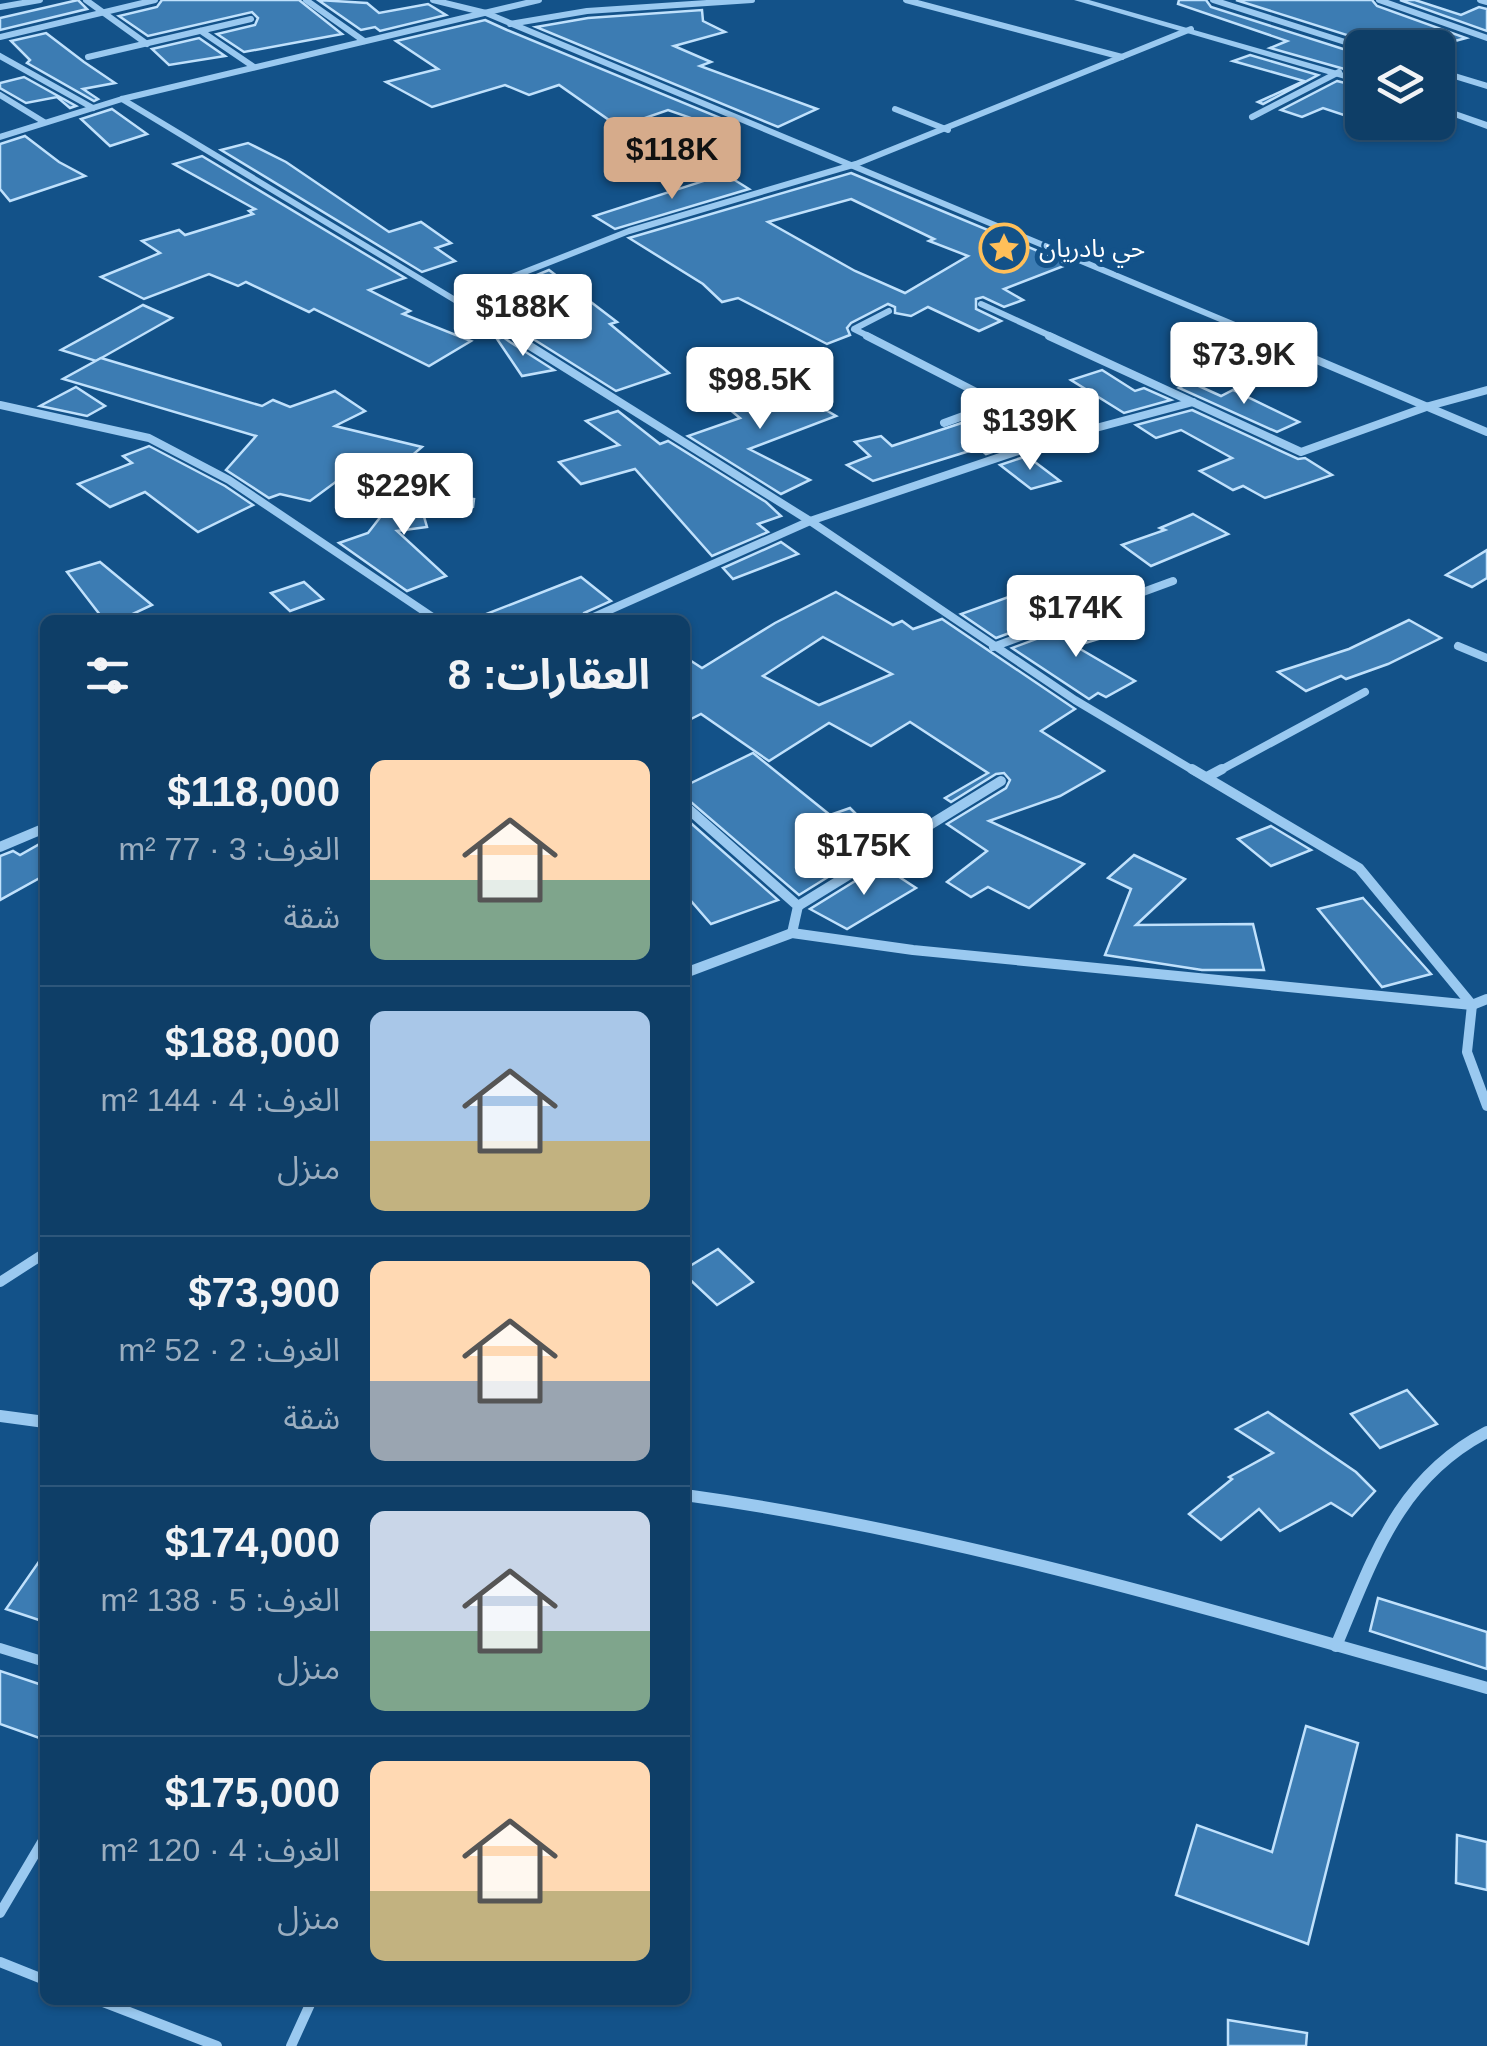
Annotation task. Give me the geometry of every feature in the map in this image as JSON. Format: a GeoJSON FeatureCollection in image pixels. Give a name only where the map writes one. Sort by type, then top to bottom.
{"type":"FeatureCollection","features":[{"type":"Feature","properties":{"kind":"street"},"geometry":{"type":"LineString","coordinates":[[0,7],[40,0]]}},
{"type":"Feature","properties":{"kind":"street"},"geometry":{"type":"LineString","coordinates":[[86,0],[146,44]]}},
{"type":"Feature","properties":{"kind":"street"},"geometry":{"type":"LineString","coordinates":[[0,38],[155,0]]}},
{"type":"Feature","properties":{"kind":"street"},"geometry":{"type":"LineString","coordinates":[[306,0],[364,40]]}},
{"type":"Feature","properties":{"kind":"street"},"geometry":{"type":"LineString","coordinates":[[433,0],[486,13],[856,164],[1487,432]]}},
{"type":"Feature","properties":{"kind":"street"},"geometry":{"type":"LineString","coordinates":[[0,136],[122,99],[539,0]]}},
{"type":"Feature","properties":{"kind":"street"},"geometry":{"type":"LineString","coordinates":[[510,24],[587,11],[752,0]]}},
{"type":"Feature","properties":{"kind":"street"},"geometry":{"type":"LineString","coordinates":[[906,0],[1124,57]]}},
{"type":"Feature","properties":{"kind":"street"},"geometry":{"type":"LineString","coordinates":[[1079,0],[1345,74]]}},
{"type":"Feature","properties":{"kind":"street"},"geometry":{"type":"LineString","coordinates":[[1213,0],[1345,42]]}},
{"type":"Feature","properties":{"kind":"street"},"geometry":{"type":"LineString","coordinates":[[1379,0],[1487,38]]}},
{"type":"Feature","properties":{"kind":"street"},"geometry":{"type":"LineString","coordinates":[[1480,0],[1487,2]]}},
{"type":"Feature","properties":{"kind":"street"},"geometry":{"type":"LineString","coordinates":[[88,57],[251,19]]}},
{"type":"Feature","properties":{"kind":"street"},"geometry":{"type":"LineString","coordinates":[[456,298],[629,231],[856,164],[1190,29]]}},
{"type":"Feature","properties":{"kind":"street"},"geometry":{"type":"LineString","coordinates":[[202,31],[254,67]]}},
{"type":"Feature","properties":{"kind":"street"},"geometry":{"type":"LineString","coordinates":[[0,56],[93,108]]}},
{"type":"Feature","properties":{"kind":"street"},"geometry":{"type":"LineString","coordinates":[[1252,117],[1339,72]]}},
{"type":"Feature","properties":{"kind":"street"},"geometry":{"type":"LineString","coordinates":[[1455,76],[1487,86]]}},
{"type":"Feature","properties":{"kind":"street"},"geometry":{"type":"LineString","coordinates":[[0,94],[44,122]]}},
{"type":"Feature","properties":{"kind":"street"},"geometry":{"type":"LineString","coordinates":[[122,99],[456,298],[810,521],[993,647],[1359,868],[1472,1005],[1467,1052],[1487,1106]]}},
{"type":"Feature","properties":{"kind":"street"},"geometry":{"type":"LineString","coordinates":[[895,109],[948,130]]}},
{"type":"Feature","properties":{"kind":"street"},"geometry":{"type":"LineString","coordinates":[[1455,114],[1487,126]]}},
{"type":"Feature","properties":{"kind":"street"},"geometry":{"type":"LineString","coordinates":[[980,304],[1301,452],[1429,406],[1487,390]]}},
{"type":"Feature","properties":{"kind":"street"},"geometry":{"type":"LineString","coordinates":[[888,312],[854,329],[996,404],[1052,440]]}},
{"type":"Feature","properties":{"kind":"street"},"geometry":{"type":"LineString","coordinates":[[598,615],[810,521],[1052,440],[1193,402]]}},
{"type":"Feature","properties":{"kind":"street"},"geometry":{"type":"LineString","coordinates":[[944,423],[996,404]]}},
{"type":"Feature","properties":{"kind":"street"},"geometry":{"type":"LineString","coordinates":[[0,405],[149,438],[228,480],[430,615]]}},
{"type":"Feature","properties":{"kind":"street"},"geometry":{"type":"LineString","coordinates":[[993,647],[1173,581]]}},
{"type":"Feature","properties":{"kind":"street"},"geometry":{"type":"LineString","coordinates":[[1458,646],[1487,658]]}},
{"type":"Feature","properties":{"kind":"street"},"geometry":{"type":"LineString","coordinates":[[1207,777],[1365,692]]}},
{"type":"Feature","properties":{"kind":"street"},"geometry":{"type":"LineString","coordinates":[[792,932],[798,906],[1001,781]]}},
{"type":"Feature","properties":{"kind":"street"},"geometry":{"type":"LineString","coordinates":[[690,810],[798,906]]}},
{"type":"Feature","properties":{"kind":"street"},"geometry":{"type":"LineString","coordinates":[[0,846],[40,830]]}},
{"type":"Feature","properties":{"kind":"street"},"geometry":{"type":"LineString","coordinates":[[690,971],[792,932],[913,950],[1472,1005],[1487,999]]}},
{"type":"Feature","properties":{"kind":"street"},"geometry":{"type":"LineString","coordinates":[[0,1282],[40,1257]]}},
{"type":"Feature","properties":{"kind":"street"},"geometry":{"type":"LineString","coordinates":[[0,1416],[40,1421]]}},
{"type":"Feature","properties":{"kind":"street"},"geometry":{"type":"LineString","coordinates":[[1336,1646],[1395,1514],[1416,1483],[1444,1456],[1487,1432]]}},
{"type":"Feature","properties":{"kind":"street"},"geometry":{"type":"LineString","coordinates":[[690,1496],[791,1510],[940,1540],[1070,1572],[1487,1688]]}},
{"type":"Feature","properties":{"kind":"lane"},"geometry":{"type":"LineString","coordinates":[[0,1648],[40,1660]]}},
{"type":"Feature","properties":{"kind":"lane"},"geometry":{"type":"LineString","coordinates":[[0,1913],[40,1845]]}},
{"type":"Feature","properties":{"kind":"lane"},"geometry":{"type":"LineString","coordinates":[[0,1962],[40,1978]]}},
{"type":"Feature","properties":{"kind":"lane"},"geometry":{"type":"LineString","coordinates":[[111,2005],[217,2046]]}},
{"type":"Feature","properties":{"kind":"lane"},"geometry":{"type":"LineString","coordinates":[[291,2046],[310,2005]]}},
{"type":"Feature","properties":{"kind":"building"},"geometry":{"type":"Polygon","coordinates":[[[78,0],[87,9],[0,30],[0,18],[78,0]]]}},
{"type":"Feature","properties":{"kind":"building"},"geometry":{"type":"Polygon","coordinates":[[[162,0],[299,0],[342,34],[244,52],[217,34],[255,25],[258,18],[252,12],[148,36],[119,16],[157,7],[162,0]]]}},
{"type":"Feature","properties":{"kind":"building"},"geometry":{"type":"Polygon","coordinates":[[[318,0],[367,3],[379,13],[428,4],[446,15],[380,31],[375,27],[361,30],[318,0]]]}},
{"type":"Feature","properties":{"kind":"building"},"geometry":{"type":"Polygon","coordinates":[[[1179,0],[1206,0],[1211,7],[1345,50],[1345,69],[1270,48],[1287,41],[1178,4],[1179,0]]]}},
{"type":"Feature","properties":{"kind":"building"},"geometry":{"type":"Polygon","coordinates":[[[1236,0],[1372,0],[1377,6],[1444,30],[1345,30],[1345,34],[1236,0]]]}},
{"type":"Feature","properties":{"kind":"building"},"geometry":{"type":"Polygon","coordinates":[[[1400,0],[1415,0],[1461,15],[1479,7],[1487,9],[1487,31],[1400,0]]]}},
{"type":"Feature","properties":{"kind":"building"},"geometry":{"type":"Polygon","coordinates":[[[702,10],[703,21],[725,32],[674,46],[711,62],[700,66],[817,109],[778,127],[536,27],[588,18],[702,10]]]}},
{"type":"Feature","properties":{"kind":"building"},"geometry":{"type":"Polygon","coordinates":[[[485,20],[718,117],[705,123],[668,110],[619,127],[559,85],[529,95],[505,85],[432,107],[386,82],[438,69],[396,41],[485,20]]]}},
{"type":"Feature","properties":{"kind":"building"},"geometry":{"type":"Polygon","coordinates":[[[46,33],[115,83],[83,89],[98,99],[94,101],[27,63],[30,60],[11,41],[46,33]]]}},
{"type":"Feature","properties":{"kind":"building"},"geometry":{"type":"Polygon","coordinates":[[[199,38],[225,56],[169,65],[152,49],[199,38]]]}},
{"type":"Feature","properties":{"kind":"building"},"geometry":{"type":"Polygon","coordinates":[[[1250,55],[1318,75],[1263,104],[1258,102],[1304,81],[1233,61],[1250,55]]]}},
{"type":"Feature","properties":{"kind":"building"},"geometry":{"type":"Polygon","coordinates":[[[24,77],[76,106],[70,108],[57,97],[26,103],[0,88],[0,83],[24,77]]]}},
{"type":"Feature","properties":{"kind":"building"},"geometry":{"type":"Polygon","coordinates":[[[1337,81],[1345,83],[1345,115],[1323,108],[1302,117],[1281,110],[1337,81]]]}},
{"type":"Feature","properties":{"kind":"building"},"geometry":{"type":"Polygon","coordinates":[[[112,109],[147,134],[110,146],[81,119],[112,109]]]}},
{"type":"Feature","properties":{"kind":"building"},"geometry":{"type":"Polygon","coordinates":[[[25,136],[85,176],[10,201],[0,189],[0,144],[25,136]]]}},
{"type":"Feature","properties":{"kind":"building"},"geometry":{"type":"Polygon","coordinates":[[[248,143],[286,162],[389,232],[421,222],[451,243],[436,248],[455,261],[422,272],[221,150],[248,143]]]}},
{"type":"Feature","properties":{"kind":"building"},"geometry":{"type":"Polygon","coordinates":[[[202,156],[405,278],[369,290],[410,311],[403,314],[471,341],[429,366],[314,309],[309,312],[246,282],[238,286],[209,274],[144,299],[101,277],[160,253],[142,241],[179,230],[185,235],[253,214],[249,211],[255,209],[174,164],[202,156]]]}},
{"type":"Feature","properties":{"kind":"building"},"geometry":{"type":"Polygon","coordinates":[[[851,173],[1069,264],[1004,289],[1023,300],[1004,307],[983,297],[976,299],[976,309],[1001,321],[979,331],[928,307],[911,316],[895,313],[895,307],[888,304],[851,323],[847,328],[850,335],[827,344],[738,298],[722,302],[703,284],[629,238],[851,173]],[[851,199],[768,222],[855,271],[905,293],[968,256],[929,241],[934,239],[851,199]]]}},
{"type":"Feature","properties":{"kind":"building"},"geometry":{"type":"Polygon","coordinates":[[[725,174],[749,189],[615,229],[594,216],[725,174]]]}},
{"type":"Feature","properties":{"kind":"building"},"geometry":{"type":"Polygon","coordinates":[[[549,270],[617,322],[610,324],[669,373],[616,391],[522,332],[569,320],[522,281],[549,270]]]}},
{"type":"Feature","properties":{"kind":"building"},"geometry":{"type":"Polygon","coordinates":[[[143,305],[172,318],[96,361],[61,350],[143,305]]]}},
{"type":"Feature","properties":{"kind":"building"},"geometry":{"type":"Polygon","coordinates":[[[503,337],[554,370],[522,376],[497,339],[503,337]]]}},
{"type":"Feature","properties":{"kind":"building"},"geometry":{"type":"Polygon","coordinates":[[[101,358],[262,406],[273,400],[290,407],[335,391],[365,411],[335,426],[422,447],[396,469],[364,461],[310,501],[280,494],[269,498],[226,470],[256,436],[63,379],[101,358]]]}},
{"type":"Feature","properties":{"kind":"building"},"geometry":{"type":"Polygon","coordinates":[[[1102,370],[1135,391],[1144,388],[1171,400],[1124,413],[1071,380],[1102,370]]]}},
{"type":"Feature","properties":{"kind":"building"},"geometry":{"type":"Polygon","coordinates":[[[734,375],[776,405],[800,395],[836,416],[749,449],[810,480],[781,494],[688,436],[740,418],[716,398],[734,375]]]}},
{"type":"Feature","properties":{"kind":"building"},"geometry":{"type":"Polygon","coordinates":[[[1190,382],[1221,396],[1233,390],[1299,422],[1277,432],[1179,388],[1190,382]]]}},
{"type":"Feature","properties":{"kind":"building"},"geometry":{"type":"Polygon","coordinates":[[[76,387],[105,406],[87,416],[40,406],[76,387]]]}},
{"type":"Feature","properties":{"kind":"building"},"geometry":{"type":"Polygon","coordinates":[[[1192,410],[1298,459],[1305,458],[1332,475],[1265,498],[1243,486],[1233,490],[1200,471],[1232,458],[1181,430],[1156,438],[1136,425],[1192,410]]]}},
{"type":"Feature","properties":{"kind":"building"},"geometry":{"type":"Polygon","coordinates":[[[618,411],[660,444],[668,441],[766,502],[781,516],[758,524],[768,532],[712,556],[635,469],[581,484],[559,462],[619,445],[586,421],[618,411]]]}},
{"type":"Feature","properties":{"kind":"building"},"geometry":{"type":"Polygon","coordinates":[[[995,412],[1029,435],[1007,441],[1013,445],[986,454],[979,448],[873,481],[847,465],[870,456],[855,442],[881,436],[892,446],[995,412]]]}},
{"type":"Feature","properties":{"kind":"building"},"geometry":{"type":"Polygon","coordinates":[[[149,446],[253,505],[198,532],[145,492],[110,507],[78,484],[132,463],[123,456],[149,446]]]}},
{"type":"Feature","properties":{"kind":"building"},"geometry":{"type":"Polygon","coordinates":[[[1027,456],[1060,481],[1031,489],[1000,465],[1027,456]]]}},
{"type":"Feature","properties":{"kind":"building"},"geometry":{"type":"Polygon","coordinates":[[[402,489],[474,499],[473,507],[423,513],[427,527],[397,531],[446,576],[407,591],[339,543],[368,533],[402,489]]]}},
{"type":"Feature","properties":{"kind":"building"},"geometry":{"type":"Polygon","coordinates":[[[1193,514],[1228,534],[1151,566],[1122,545],[1165,530],[1160,528],[1193,514]]]}},
{"type":"Feature","properties":{"kind":"building"},"geometry":{"type":"Polygon","coordinates":[[[781,542],[798,554],[733,579],[723,568],[781,542]]]}},
{"type":"Feature","properties":{"kind":"building"},"geometry":{"type":"Polygon","coordinates":[[[1487,550],[1487,578],[1472,587],[1446,575],[1487,550]]]}},
{"type":"Feature","properties":{"kind":"building"},"geometry":{"type":"Polygon","coordinates":[[[100,562],[152,605],[131,615],[100,615],[67,572],[100,562]]]}},
{"type":"Feature","properties":{"kind":"building"},"geometry":{"type":"Polygon","coordinates":[[[581,577],[611,601],[583,615],[484,615],[581,577]]]}},
{"type":"Feature","properties":{"kind":"building"},"geometry":{"type":"Polygon","coordinates":[[[304,582],[323,599],[290,611],[271,593],[304,582]]]}},
{"type":"Feature","properties":{"kind":"building"},"geometry":{"type":"Polygon","coordinates":[[[1080,583],[1102,599],[996,638],[961,614],[1042,585],[1050,592],[1080,583]]]}},
{"type":"Feature","properties":{"kind":"building"},"geometry":{"type":"Polygon","coordinates":[[[836,592],[893,625],[902,621],[913,629],[942,619],[1075,709],[1041,731],[1104,771],[1060,796],[989,821],[1084,864],[1029,908],[988,887],[971,897],[947,882],[987,851],[947,824],[1006,788],[1010,780],[1004,773],[951,802],[945,798],[988,773],[910,722],[871,746],[829,723],[769,761],[701,714],[690,720],[690,660],[702,668],[775,623],[836,592]],[[823,637],[763,676],[819,705],[892,674],[823,637]]]}},
{"type":"Feature","properties":{"kind":"building"},"geometry":{"type":"Polygon","coordinates":[[[1093,618],[1112,635],[1075,646],[1135,681],[1106,697],[1098,693],[1089,699],[1012,648],[1093,618]]]}},
{"type":"Feature","properties":{"kind":"building"},"geometry":{"type":"Polygon","coordinates":[[[1409,620],[1441,638],[1388,664],[1346,679],[1341,676],[1306,691],[1278,672],[1349,649],[1409,620]]]}},
{"type":"Feature","properties":{"kind":"building"},"geometry":{"type":"Polygon","coordinates":[[[753,753],[830,815],[850,808],[877,835],[850,844],[865,854],[799,895],[690,801],[690,784],[753,753]]]}},
{"type":"Feature","properties":{"kind":"building"},"geometry":{"type":"Polygon","coordinates":[[[690,822],[778,900],[711,924],[690,900],[690,822]]]}},
{"type":"Feature","properties":{"kind":"building"},"geometry":{"type":"Polygon","coordinates":[[[1271,826],[1311,850],[1271,866],[1238,839],[1271,826]]]}},
{"type":"Feature","properties":{"kind":"building"},"geometry":{"type":"Polygon","coordinates":[[[40,844],[40,878],[0,900],[0,856],[13,851],[20,855],[40,844]]]}},
{"type":"Feature","properties":{"kind":"building"},"geometry":{"type":"Polygon","coordinates":[[[1134,855],[1185,879],[1136,925],[1253,924],[1264,970],[1202,970],[1105,955],[1131,889],[1108,878],[1134,855]]]}},
{"type":"Feature","properties":{"kind":"building"},"geometry":{"type":"Polygon","coordinates":[[[881,865],[916,888],[847,929],[810,909],[881,865]]]}},
{"type":"Feature","properties":{"kind":"building"},"geometry":{"type":"Polygon","coordinates":[[[1363,898],[1431,974],[1382,987],[1318,909],[1363,898]]]}},
{"type":"Feature","properties":{"kind":"building"},"geometry":{"type":"Polygon","coordinates":[[[718,1249],[753,1282],[717,1305],[690,1280],[690,1266],[718,1249]]]}},
{"type":"Feature","properties":{"kind":"building"},"geometry":{"type":"Polygon","coordinates":[[[1407,1390],[1437,1424],[1380,1448],[1351,1414],[1407,1390]]]}},
{"type":"Feature","properties":{"kind":"building"},"geometry":{"type":"Polygon","coordinates":[[[1268,1412],[1356,1472],[1375,1491],[1352,1516],[1331,1503],[1280,1531],[1259,1509],[1221,1540],[1189,1514],[1232,1479],[1229,1477],[1273,1453],[1236,1429],[1268,1412]]]}},
{"type":"Feature","properties":{"kind":"building"},"geometry":{"type":"Polygon","coordinates":[[[40,1560],[40,1620],[6,1609],[40,1560]]]}},
{"type":"Feature","properties":{"kind":"building"},"geometry":{"type":"Polygon","coordinates":[[[1378,1598],[1487,1632],[1487,1669],[1370,1631],[1378,1598]]]}},
{"type":"Feature","properties":{"kind":"building"},"geometry":{"type":"Polygon","coordinates":[[[0,1671],[40,1684],[40,1738],[0,1724],[0,1671]]]}},
{"type":"Feature","properties":{"kind":"building"},"geometry":{"type":"Polygon","coordinates":[[[1306,1726],[1358,1743],[1308,1944],[1176,1895],[1197,1825],[1272,1852],[1306,1726]]]}},
{"type":"Feature","properties":{"kind":"building"},"geometry":{"type":"Polygon","coordinates":[[[1457,1835],[1487,1842],[1487,1890],[1456,1883],[1457,1835]]]}},
{"type":"Feature","properties":{"kind":"building"},"geometry":{"type":"Polygon","coordinates":[[[1228,2020],[1307,2033],[1306,2046],[1228,2046],[1228,2020]]]}},
{"type":"Feature","properties":{"kind":"place","name":"حي بادريان"},"geometry":{"type":"Point","coordinates":[1004,248]}}]}
